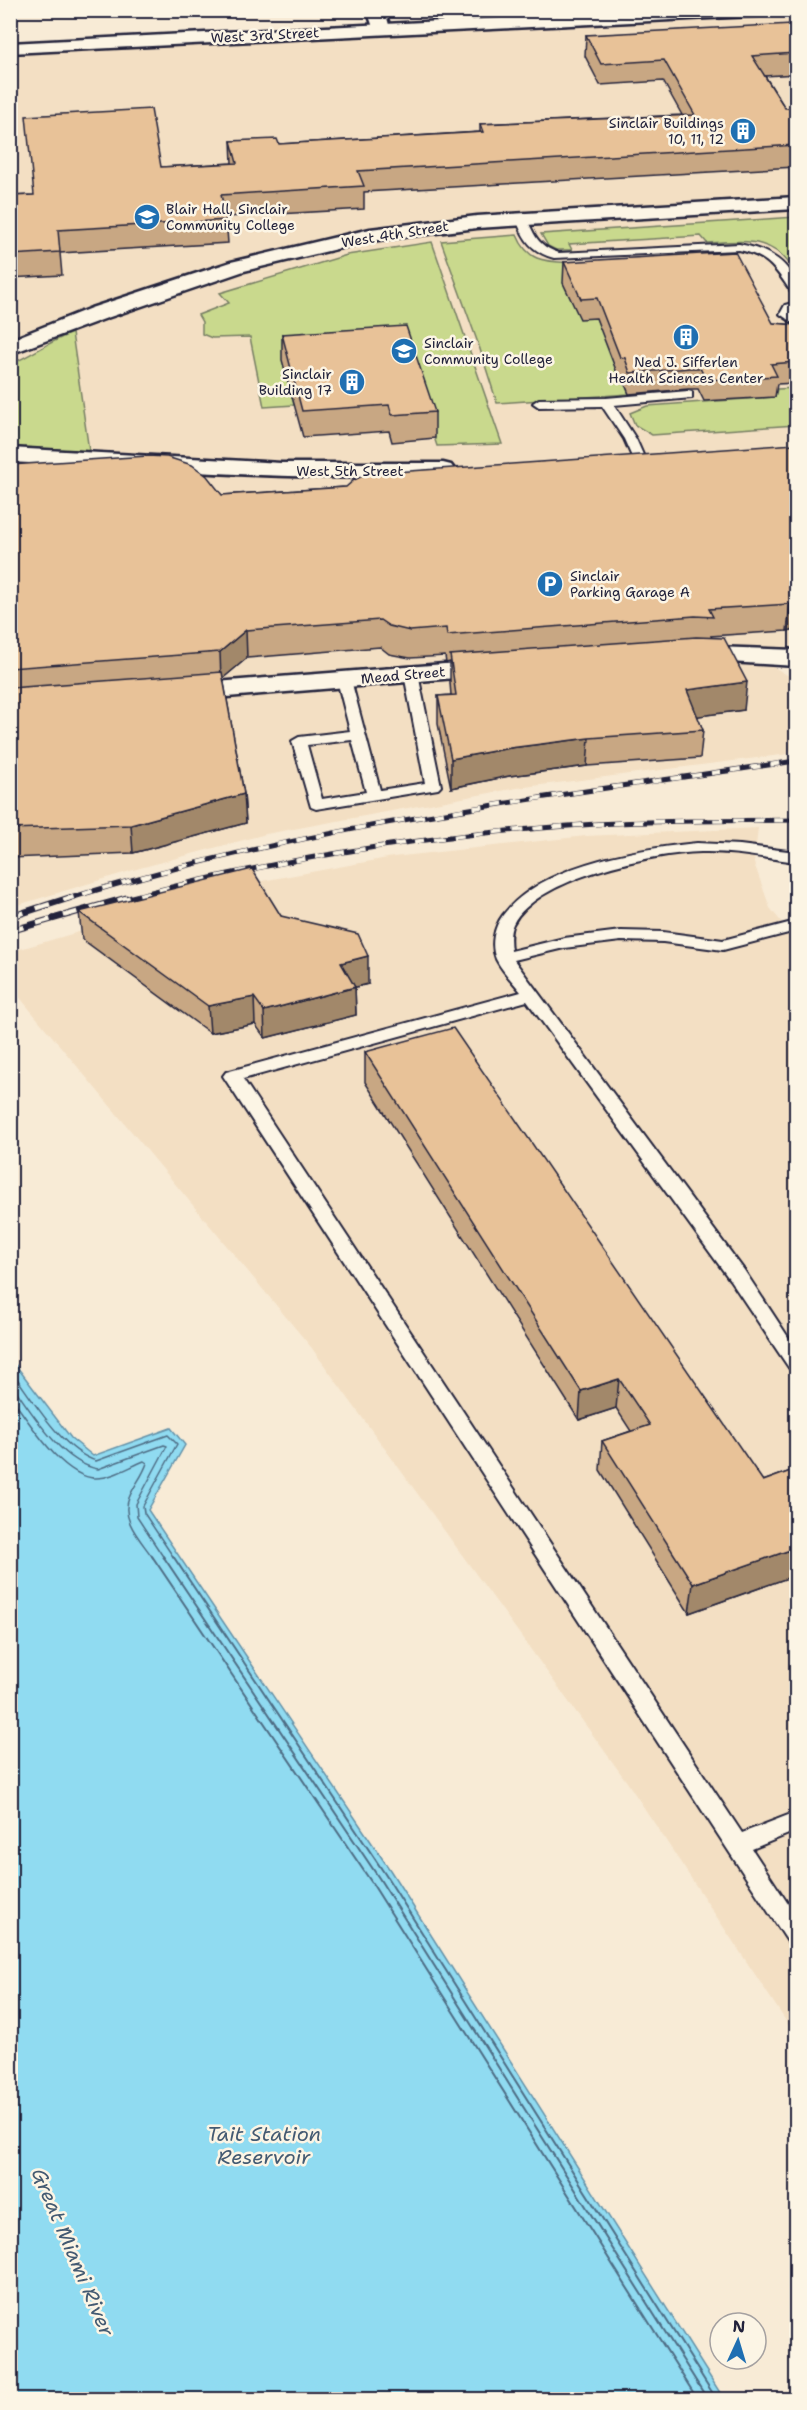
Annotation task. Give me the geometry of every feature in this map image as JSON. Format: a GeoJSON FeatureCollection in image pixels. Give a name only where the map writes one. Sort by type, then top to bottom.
{"type":"FeatureCollection","features":[{"type":"Feature","properties":{"kind":"main road"},"geometry":{"type":"LineString","coordinates":[[376,10],[381,29]]}},
{"type":"Feature","properties":{"kind":"main road","name":"West 3rd Street"},"geometry":{"type":"LineString","coordinates":[[10,48],[381,29],[564,15],[772,10]]}},
{"type":"Feature","properties":{"kind":"main road","name":"West 4th Street"},"geometry":{"type":"LineString","coordinates":[[10,348],[99,313],[249,263],[370,235],[521,219],[796,203]]}},
{"type":"Feature","properties":{"kind":"main road","name":"West 5th Street"},"geometry":{"type":"LineString","coordinates":[[10,455],[322,472],[468,469]]}},
{"type":"Feature","properties":{"kind":"main road"},"geometry":{"type":"LineString","coordinates":[[657,656],[730,654],[796,658]]}},
{"type":"Feature","properties":{"kind":"main road","name":"Mead Street"},"geometry":{"type":"LineString","coordinates":[[156,695],[516,666]]}},
{"type":"Feature","properties":{"kind":"lane"},"geometry":{"type":"LineString","coordinates":[[521,219],[532,245],[542,252],[558,256],[739,247],[759,250],[773,258],[796,291]]}},
{"type":"Feature","properties":{"kind":"lane"},"geometry":{"type":"LineString","coordinates":[[796,305],[789,307],[786,314],[796,321]]}},
{"type":"Feature","properties":{"kind":"lane"},"geometry":{"type":"LineString","coordinates":[[539,403],[606,402],[688,395]]}},
{"type":"Feature","properties":{"kind":"lane"},"geometry":{"type":"LineString","coordinates":[[606,402],[630,439],[638,457]]}},
{"type":"Feature","properties":{"kind":"lane"},"geometry":{"type":"LineString","coordinates":[[358,735],[299,741],[316,804],[433,786],[411,674]]}},
{"type":"Feature","properties":{"kind":"lane"},"geometry":{"type":"LineString","coordinates":[[344,680],[374,795]]}},
{"type":"Feature","properties":{"kind":"lane"},"geometry":{"type":"LineString","coordinates":[[796,857],[755,852],[683,849],[609,863],[570,874],[525,900],[506,922],[501,942],[504,958],[737,1275],[796,1363]]}},
{"type":"Feature","properties":{"kind":"lane"},"geometry":{"type":"LineString","coordinates":[[504,958],[582,938],[663,937],[711,946],[796,926]]}},
{"type":"Feature","properties":{"kind":"lane"},"geometry":{"type":"LineString","coordinates":[[531,994],[232,1076],[796,1935]]}},
{"type":"Feature","properties":{"kind":"lane"},"geometry":{"type":"LineString","coordinates":[[737,1845],[796,1821]]}},
{"type":"Feature","properties":{"kind":"shaded area","name":"Sinclair Community College"},"geometry":{"type":"Polygon","coordinates":[[[796,11],[796,658],[11,706],[11,48],[796,11]]]}},
{"type":"Feature","properties":{"kind":"shaded area"},"geometry":{"type":"Polygon","coordinates":[[[742,661],[772,666],[789,676],[796,689],[796,731],[789,754],[517,788],[266,834],[140,868],[11,907],[11,713],[625,664],[742,661]]]}},
{"type":"Feature","properties":{"kind":"shaded area"},"geometry":{"type":"Polygon","coordinates":[[[758,828],[754,863],[770,908],[796,940],[796,2036],[627,1782],[311,1347],[11,987],[10,952],[240,885],[393,857],[586,836],[758,828]]]}},
{"type":"Feature","properties":{"kind":"green space"},"geometry":{"type":"Polygon","coordinates":[[[796,217],[796,273],[778,252],[758,243],[707,243],[701,236],[569,244],[572,250],[556,250],[548,246],[541,234],[796,217]]]}},
{"type":"Feature","properties":{"kind":"green space"},"geometry":{"type":"Polygon","coordinates":[[[517,235],[522,245],[534,257],[549,261],[577,263],[584,281],[564,283],[596,318],[629,394],[497,403],[441,241],[517,235]]]}},
{"type":"Feature","properties":{"kind":"green space"},"geometry":{"type":"Polygon","coordinates":[[[432,242],[502,444],[437,446],[406,351],[283,360],[294,405],[264,407],[250,337],[212,338],[202,334],[202,322],[198,315],[229,303],[220,293],[347,255],[432,242]]]}},
{"type":"Feature","properties":{"kind":"green space"},"geometry":{"type":"Polygon","coordinates":[[[72,333],[89,451],[11,447],[11,364],[72,333]]]}},
{"type":"Feature","properties":{"kind":"green space"},"geometry":{"type":"Polygon","coordinates":[[[796,388],[796,425],[652,435],[635,425],[630,413],[647,406],[775,397],[777,389],[796,388]]]}},
{"type":"Feature","properties":{"kind":"water","name":"Tait Station Reservoir"},"geometry":{"type":"Polygon","coordinates":[[[11,1359],[71,1438],[93,1456],[171,1428],[185,1445],[148,1510],[390,1870],[724,2399],[11,2399],[11,1359]]]}},
{"type":"Feature","properties":{"kind":"building"},"geometry":{"type":"Polygon","coordinates":[[[792,24],[796,30],[796,53],[752,56],[785,108],[796,108],[796,145],[358,171],[364,186],[221,195],[227,220],[58,230],[60,252],[10,255],[10,196],[34,195],[26,116],[151,109],[161,167],[237,163],[231,141],[277,139],[279,144],[483,132],[480,124],[695,115],[664,60],[601,64],[586,35],[792,24]]]}},
{"type":"Feature","properties":{"kind":"building","name":"Ned J. Sifferlen Health Sciences Center"},"geometry":{"type":"Polygon","coordinates":[[[735,252],[773,323],[796,325],[796,362],[771,364],[777,376],[706,380],[700,368],[630,373],[625,358],[620,357],[597,298],[581,299],[564,262],[735,252]]]}},
{"type":"Feature","properties":{"kind":"building","name":"Sinclair Building 17"},"geometry":{"type":"Polygon","coordinates":[[[406,326],[435,412],[392,415],[389,405],[302,411],[282,334],[406,326]]]}},
{"type":"Feature","properties":{"kind":"building","name":"Sinclair Parking Garage A"},"geometry":{"type":"Polygon","coordinates":[[[796,444],[796,602],[790,604],[709,609],[713,617],[695,616],[447,635],[446,628],[410,631],[389,626],[380,620],[246,630],[220,652],[10,668],[10,465],[148,456],[167,457],[192,465],[207,476],[222,495],[346,487],[367,474],[796,444]]]}},
{"type":"Feature","properties":{"kind":"building"},"geometry":{"type":"Polygon","coordinates":[[[696,637],[724,638],[747,682],[687,690],[703,730],[589,738],[510,748],[451,759],[438,696],[456,695],[450,655],[696,637]]]}},
{"type":"Feature","properties":{"kind":"building"},"geometry":{"type":"Polygon","coordinates":[[[222,672],[244,794],[131,825],[10,829],[10,688],[222,672]]]}},
{"type":"Feature","properties":{"kind":"building"},"geometry":{"type":"Polygon","coordinates":[[[252,869],[281,916],[358,934],[368,956],[341,963],[355,987],[264,1011],[254,997],[208,1006],[79,912],[252,869]]]}},
{"type":"Feature","properties":{"kind":"building"},"geometry":{"type":"Polygon","coordinates":[[[453,1028],[763,1481],[796,1469],[796,1548],[693,1584],[602,1441],[650,1425],[619,1379],[581,1391],[365,1052],[453,1028]]]}},
{"type":"Feature","properties":{"kind":"railway"},"geometry":{"type":"LineString","coordinates":[[64,900],[154,874],[336,833],[519,801],[796,761]]}},
{"type":"Feature","properties":{"kind":"railway"},"geometry":{"type":"LineString","coordinates":[[120,900],[292,861],[466,835],[609,823],[796,820]]}},
{"type":"Feature","properties":{"kind":"railway"},"geometry":{"type":"LineString","coordinates":[[10,917],[69,898]]}},
{"type":"Feature","properties":{"kind":"railway"},"geometry":{"type":"LineString","coordinates":[[10,931],[126,898]]}},
{"type":"Feature","properties":{"kind":"place","name":"Sinclair Buildings 10, 11, 12"},"geometry":{"type":"Point","coordinates":[743,131]}},
{"type":"Feature","properties":{"kind":"place","name":"Blair Hall, Sinclair Community College"},"geometry":{"type":"Point","coordinates":[147,217]}},
{"type":"Feature","properties":{"kind":"place","name":"Ned J. Sifferlen Health Sciences Center"},"geometry":{"type":"Point","coordinates":[686,337]}},
{"type":"Feature","properties":{"kind":"place","name":"Sinclair Community College"},"geometry":{"type":"Point","coordinates":[404,351]}},
{"type":"Feature","properties":{"kind":"place","name":"Sinclair Building 17"},"geometry":{"type":"Point","coordinates":[352,382]}},
{"type":"Feature","properties":{"kind":"place","name":"Sinclair Parking Garage A"},"geometry":{"type":"Point","coordinates":[550,584]}},
{"type":"Feature","properties":{"kind":"water label","name":"Great Miami River"},"geometry":{"type":"Point","coordinates":[73,2252]}}]}
